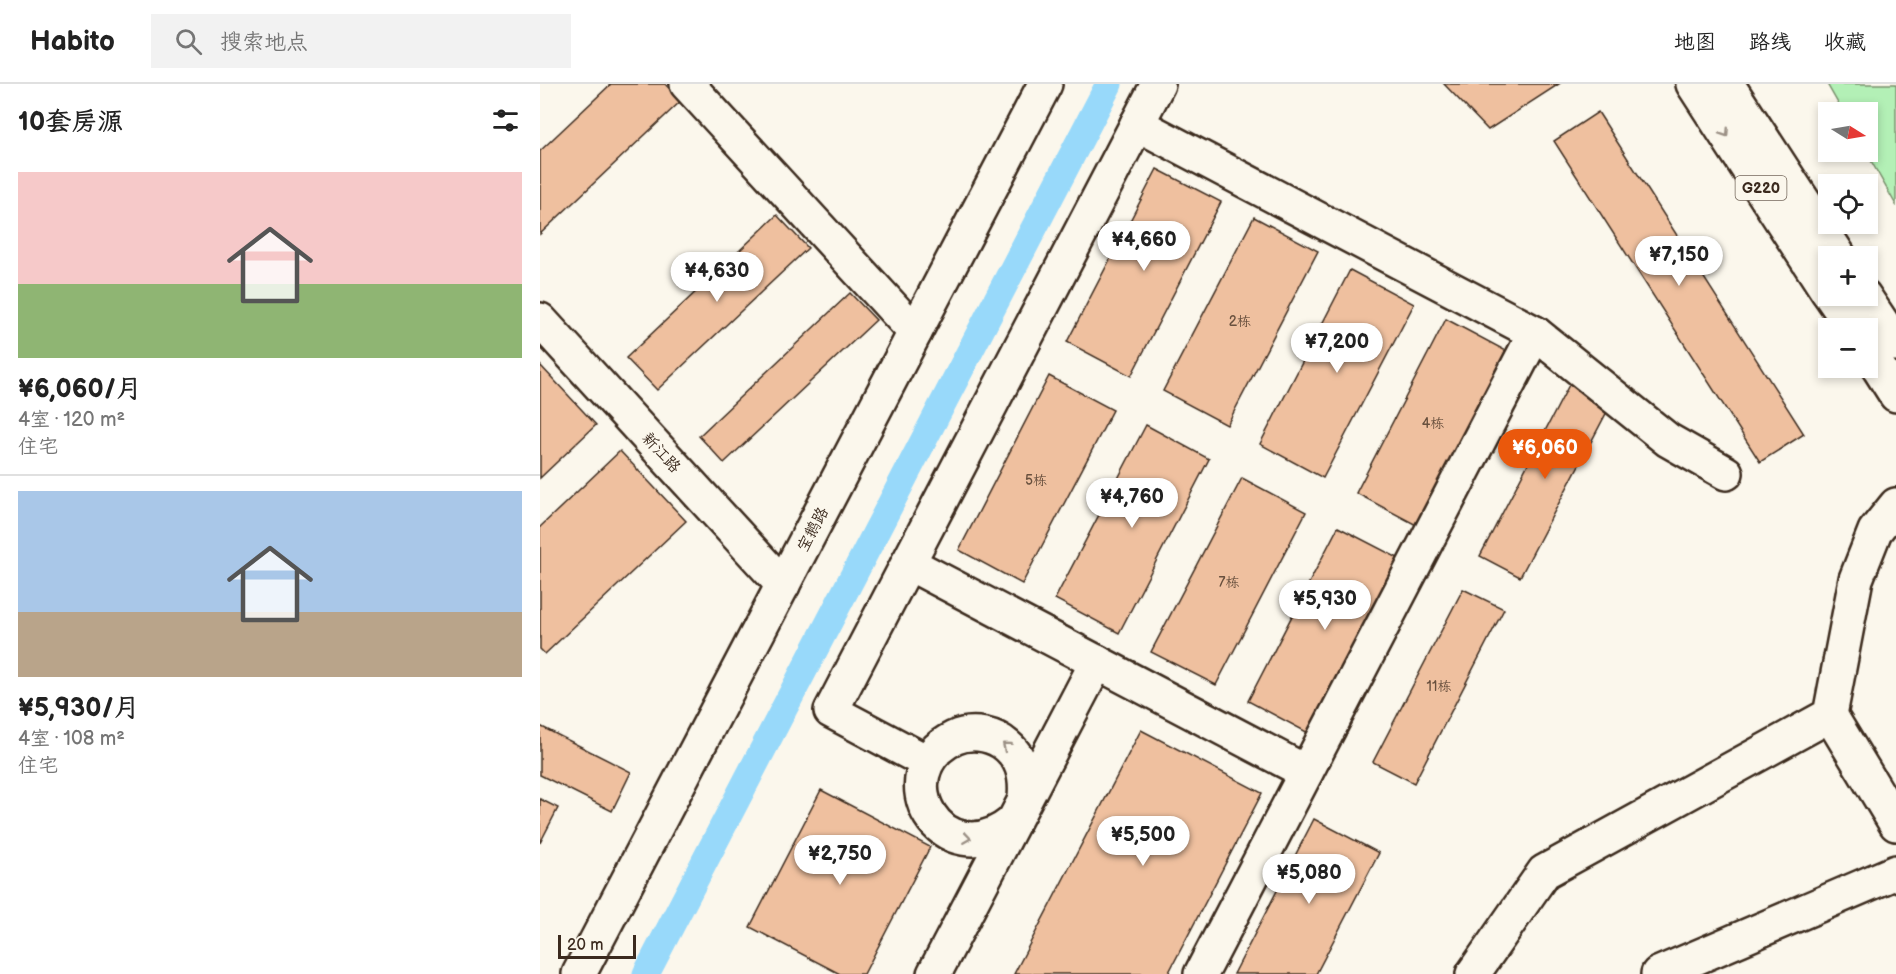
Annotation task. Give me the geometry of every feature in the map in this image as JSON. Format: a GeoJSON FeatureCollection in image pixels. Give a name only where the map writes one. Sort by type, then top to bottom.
{"type":"FeatureCollection","features":[{"type":"Feature","properties":{"kind":"main road"},"geometry":{"type":"LineString","coordinates":[[687,84],[915,332]]}},
{"type":"Feature","properties":{"kind":"main road","name":"宝鹅路"},"geometry":{"type":"LineString","coordinates":[[579,974],[1045,84]]}},
{"type":"Feature","properties":{"kind":"main road"},"geometry":{"type":"LineString","coordinates":[[927,762],[831,711],[1158,84]]}},
{"type":"Feature","properties":{"kind":"main road","name":"G220"},"geometry":{"type":"LineString","coordinates":[[1693,84],[1818,276]]}},
{"type":"Feature","properties":{"kind":"main road","name":"G220"},"geometry":{"type":"LineString","coordinates":[[1726,84],[1832,246]]}},
{"type":"Feature","properties":{"kind":"main road"},"geometry":{"type":"LineString","coordinates":[[1137,124],[1535,333],[1668,440],[1726,472]]}},
{"type":"Feature","properties":{"kind":"main road"},"geometry":{"type":"LineString","coordinates":[[1871,306],[1896,344]]}},
{"type":"Feature","properties":{"kind":"main road","name":"新江路"},"geometry":{"type":"LineString","coordinates":[[540,320],[783,585]]}},
{"type":"Feature","properties":{"kind":"main road"},"geometry":{"type":"LineString","coordinates":[[1201,974],[1535,333]]}},
{"type":"Feature","properties":{"kind":"main road"},"geometry":{"type":"LineString","coordinates":[[1878,367],[1896,395]]}},
{"type":"Feature","properties":{"kind":"main road"},"geometry":{"type":"LineString","coordinates":[[1896,505],[1875,531],[1856,579],[1830,715],[1896,824]]}},
{"type":"Feature","properties":{"kind":"main road"},"geometry":{"type":"LineString","coordinates":[[908,563],[1306,772]]}},
{"type":"Feature","properties":{"kind":"main road"},"geometry":{"type":"LineString","coordinates":[[934,974],[1097,662]]}},
{"type":"Feature","properties":{"kind":"main road"},"geometry":{"type":"LineString","coordinates":[[1482,972],[1544,872],[1830,715]]}},
{"type":"Feature","properties":{"kind":"main road"},"geometry":{"type":"LineString","coordinates":[[985,735],[998,740],[1010,747],[1024,771],[1026,784],[1019,810],[1002,831],[989,837],[976,840],[962,839],[949,834],[938,826],[923,803],[922,775],[927,762],[935,751],[958,736],[985,735]]}},
{"type":"Feature","properties":{"kind":"main road"},"geometry":{"type":"LineString","coordinates":[[1658,974],[1896,872]]}},
{"type":"Feature","properties":{"kind":"green space"},"geometry":{"type":"Polygon","coordinates":[[[1827,84],[1896,84],[1896,205],[1872,162],[1878,162],[1878,102],[1837,102],[1827,84]]]}},
{"type":"Feature","properties":{"kind":"building"},"geometry":{"type":"Polygon","coordinates":[[[611,84],[665,84],[681,101],[540,234],[540,151],[611,84]]]}},
{"type":"Feature","properties":{"kind":"building"},"geometry":{"type":"Polygon","coordinates":[[[1444,84],[1559,84],[1488,130],[1444,84]]]}},
{"type":"Feature","properties":{"kind":"building"},"geometry":{"type":"Polygon","coordinates":[[[1598,112],[1804,434],[1760,462],[1554,141],[1598,112]]]}},
{"type":"Feature","properties":{"kind":"building"},"geometry":{"type":"Polygon","coordinates":[[[1157,169],[1221,202],[1131,376],[1067,342],[1157,169]]]}},
{"type":"Feature","properties":{"kind":"building"},"geometry":{"type":"Polygon","coordinates":[[[777,215],[808,248],[657,390],[626,358],[777,215]]]}},
{"type":"Feature","properties":{"kind":"building"},"geometry":{"type":"Polygon","coordinates":[[[1254,217],[1318,251],[1227,425],[1163,391],[1254,217]]]}},
{"type":"Feature","properties":{"kind":"building"},"geometry":{"type":"Polygon","coordinates":[[[1350,270],[1414,304],[1323,478],[1260,444],[1350,270]]]}},
{"type":"Feature","properties":{"kind":"building"},"geometry":{"type":"Polygon","coordinates":[[[850,293],[876,320],[724,463],[699,436],[850,293]]]}},
{"type":"Feature","properties":{"kind":"building"},"geometry":{"type":"Polygon","coordinates":[[[1446,319],[1510,353],[1420,527],[1356,493],[1446,319]]]}},
{"type":"Feature","properties":{"kind":"building"},"geometry":{"type":"Polygon","coordinates":[[[540,365],[596,425],[540,478],[540,365]]]}},
{"type":"Feature","properties":{"kind":"building"},"geometry":{"type":"Polygon","coordinates":[[[1049,376],[1113,410],[1022,584],[959,550],[1049,376]]]}},
{"type":"Feature","properties":{"kind":"building"},"geometry":{"type":"Polygon","coordinates":[[[1570,383],[1611,404],[1520,577],[1480,556],[1570,383]]]}},
{"type":"Feature","properties":{"kind":"building"},"geometry":{"type":"Polygon","coordinates":[[[1146,425],[1209,459],[1119,633],[1055,599],[1146,425]]]}},
{"type":"Feature","properties":{"kind":"building"},"geometry":{"type":"Polygon","coordinates":[[[620,451],[686,521],[545,654],[540,649],[540,527],[620,451]]]}},
{"type":"Feature","properties":{"kind":"building"},"geometry":{"type":"Polygon","coordinates":[[[1242,478],[1306,512],[1216,685],[1151,652],[1242,478]]]}},
{"type":"Feature","properties":{"kind":"building"},"geometry":{"type":"Polygon","coordinates":[[[1338,527],[1402,560],[1312,735],[1248,701],[1338,527]]]}},
{"type":"Feature","properties":{"kind":"building"},"geometry":{"type":"Polygon","coordinates":[[[1463,589],[1504,609],[1414,783],[1373,762],[1463,589]]]}},
{"type":"Feature","properties":{"kind":"building"},"geometry":{"type":"Polygon","coordinates":[[[540,726],[631,772],[612,811],[540,775],[540,726]]]}},
{"type":"Feature","properties":{"kind":"building"},"geometry":{"type":"Polygon","coordinates":[[[1141,730],[1262,793],[1168,974],[1014,974],[1141,730]]]}},
{"type":"Feature","properties":{"kind":"building"},"geometry":{"type":"Polygon","coordinates":[[[821,790],[930,847],[864,974],[840,974],[750,927],[821,790]]]}},
{"type":"Feature","properties":{"kind":"building"},"geometry":{"type":"Polygon","coordinates":[[[540,799],[558,808],[540,843],[540,799]]]}},
{"type":"Feature","properties":{"kind":"building"},"geometry":{"type":"Polygon","coordinates":[[[1314,819],[1379,853],[1316,974],[1234,974],[1314,819]]]}},
{"type":"Feature","properties":{"kind":"waterway"},"geometry":{"type":"LineString","coordinates":[[646,974],[1109,84]]}}]}
